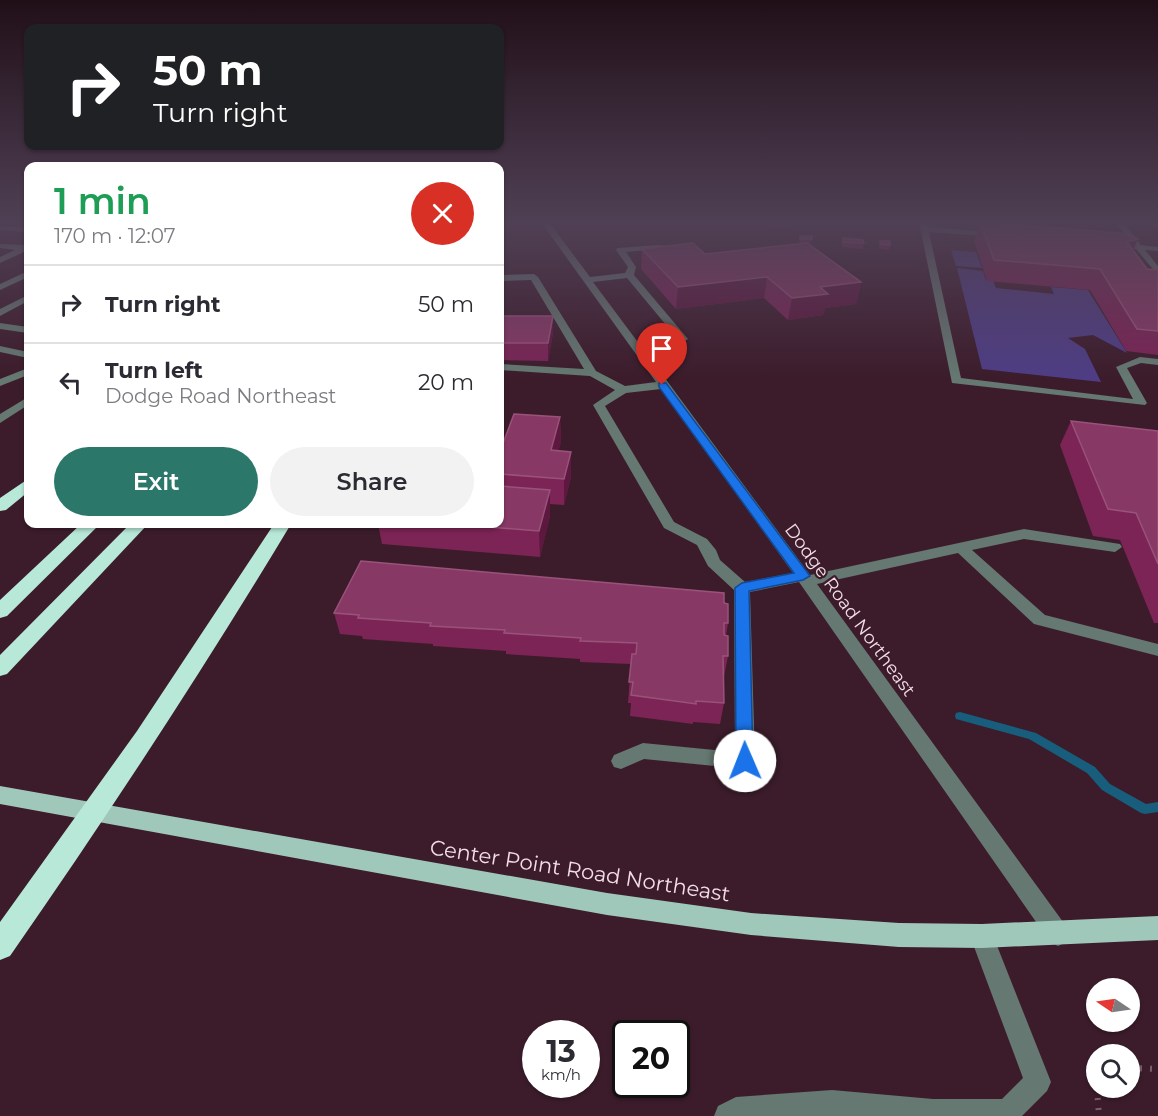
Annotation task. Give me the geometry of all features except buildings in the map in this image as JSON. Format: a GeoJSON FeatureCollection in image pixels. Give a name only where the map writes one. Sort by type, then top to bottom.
{"type":"FeatureCollection","features":[{"type":"Feature","properties":{"kind":"highway"},"geometry":{"type":"LineString","coordinates":[[0,506],[24,487]]}},
{"type":"Feature","properties":{"kind":"highway"},"geometry":{"type":"LineString","coordinates":[[0,611],[87,528]]}},
{"type":"Feature","properties":{"kind":"highway"},"geometry":{"type":"LineString","coordinates":[[0,668],[135,528]]}},
{"type":"Feature","properties":{"kind":"highway"},"geometry":{"type":"LineString","coordinates":[[0,946],[95,814],[216,634],[280,528]]}},
{"type":"Feature","properties":{"kind":"main road","name":"Center Point Road Northeast"},"geometry":{"type":"LineString","coordinates":[[0,795],[95,814],[607,904],[751,924],[898,935],[982,936],[1158,928]]}},
{"type":"Feature","properties":{"kind":"street"},"geometry":{"type":"LineString","coordinates":[[0,287],[16,274]]}},
{"type":"Feature","properties":{"kind":"street","name":"Dodge Road Northeast"},"geometry":{"type":"LineString","coordinates":[[582,274],[805,578],[1058,934]]}},
{"type":"Feature","properties":{"kind":"street"},"geometry":{"type":"LineString","coordinates":[[934,274],[956,381],[1141,403],[1121,367],[1140,360],[1158,362]]}},
{"type":"Feature","properties":{"kind":"street"},"geometry":{"type":"LineString","coordinates":[[586,280],[629,275],[683,339],[634,345]]}},
{"type":"Feature","properties":{"kind":"street"},"geometry":{"type":"LineString","coordinates":[[504,278],[534,277],[555,322],[592,373]]}},
{"type":"Feature","properties":{"kind":"street"},"geometry":{"type":"LineString","coordinates":[[0,313],[24,300]]}},
{"type":"Feature","properties":{"kind":"street"},"geometry":{"type":"LineString","coordinates":[[15,305],[24,306]]}},
{"type":"Feature","properties":{"kind":"street"},"geometry":{"type":"LineString","coordinates":[[0,326],[24,329]]}},
{"type":"Feature","properties":{"kind":"street"},"geometry":{"type":"LineString","coordinates":[[0,349],[24,354]]}},
{"type":"Feature","properties":{"kind":"street"},"geometry":{"type":"LineString","coordinates":[[504,367],[592,373],[623,390]]}},
{"type":"Feature","properties":{"kind":"street"},"geometry":{"type":"LineString","coordinates":[[0,383],[24,373]]}},
{"type":"Feature","properties":{"kind":"street"},"geometry":{"type":"LineString","coordinates":[[621,761],[644,750],[745,761],[742,588],[713,562],[709,550],[702,542],[669,525],[599,405],[623,390],[662,385]]}},
{"type":"Feature","properties":{"kind":"street"},"geometry":{"type":"LineString","coordinates":[[0,419],[24,403]]}},
{"type":"Feature","properties":{"kind":"street"},"geometry":{"type":"LineString","coordinates":[[742,588],[805,578],[1024,534],[1115,547]]}},
{"type":"Feature","properties":{"kind":"street"},"geometry":{"type":"LineString","coordinates":[[960,548],[1040,620],[1158,650]]}},
{"type":"Feature","properties":{"kind":"street"},"geometry":{"type":"LineString","coordinates":[[728,1116],[736,1111],[832,1103],[933,1113],[1007,1112],[1038,1082],[982,936]]}},
{"type":"Feature","properties":{"kind":"path"},"geometry":{"type":"LineString","coordinates":[[1140,1068],[1158,1069]]}},
{"type":"Feature","properties":{"kind":"path"},"geometry":{"type":"LineString","coordinates":[[1098,1098],[1099,1116]]}},
{"type":"Feature","properties":{"kind":"shaded area"},"geometry":{"type":"Polygon","coordinates":[[[959,274],[984,274],[986,280],[993,281],[996,288],[1054,294],[1051,287],[1088,290],[1127,353],[1093,335],[1068,338],[1085,349],[1101,382],[982,369],[959,274]]]}},
{"type":"Feature","properties":{"kind":"waterway"},"geometry":{"type":"LineString","coordinates":[[960,716],[1032,736],[1091,770],[1106,787],[1145,809],[1158,807]]}},
{"type":"Feature","properties":{"kind":"route"},"geometry":{"type":"LineString","coordinates":[[662,385],[803,576],[742,588],[745,761]]}}]}
